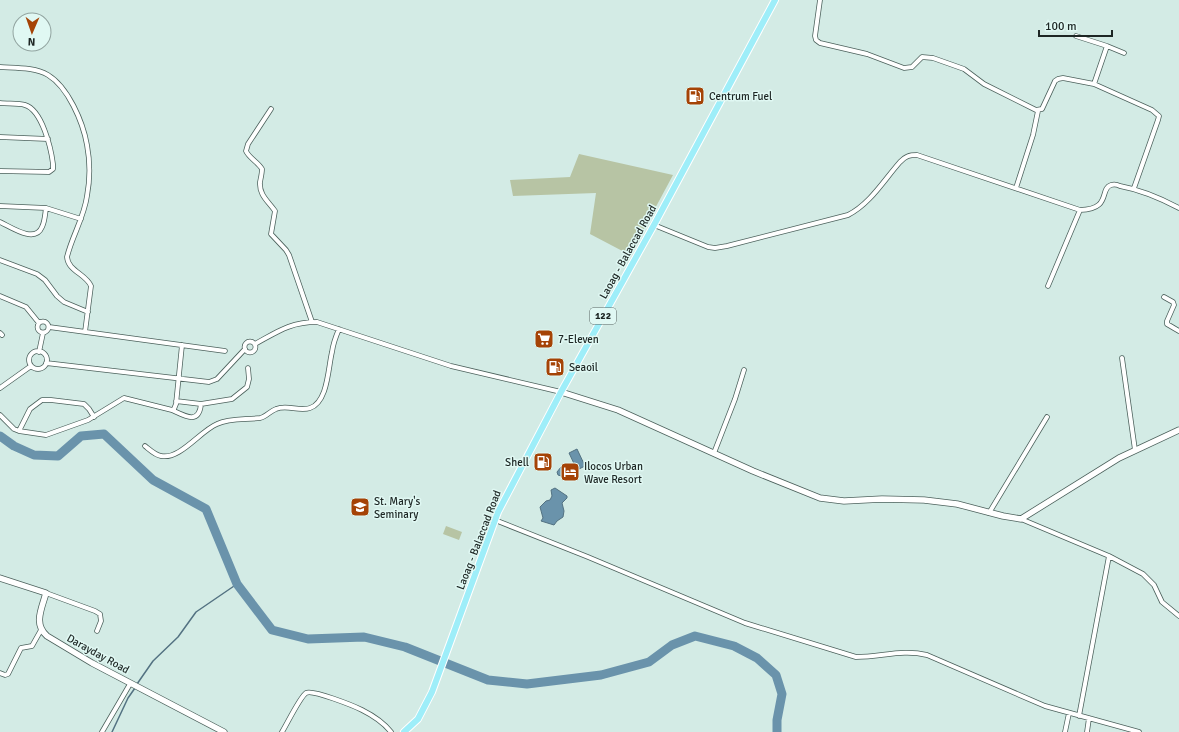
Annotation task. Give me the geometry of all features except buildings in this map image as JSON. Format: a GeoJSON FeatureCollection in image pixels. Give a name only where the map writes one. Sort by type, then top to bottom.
{"type":"FeatureCollection","features":[{"type":"Feature","properties":{"kind":"main road","name":"Laoag - Balaccad Road"},"geometry":{"type":"LineString","coordinates":[[404,732],[420,715],[432,692],[452,641],[495,520],[509,489],[654,225],[775,0]]}},
{"type":"Feature","properties":{"kind":"street"},"geometry":{"type":"LineString","coordinates":[[820,0],[815,36],[816,40],[820,43],[867,54],[904,68],[912,68],[922,57],[933,58],[964,69],[984,84],[1038,111]]}},
{"type":"Feature","properties":{"kind":"street"},"geometry":{"type":"LineString","coordinates":[[1076,36],[1124,53]]}},
{"type":"Feature","properties":{"kind":"street"},"geometry":{"type":"LineString","coordinates":[[1094,84],[1107,46]]}},
{"type":"Feature","properties":{"kind":"street"},"geometry":{"type":"LineString","coordinates":[[0,67],[33,70],[48,75],[64,90],[84,129],[88,145],[89,162],[87,197],[81,219],[68,252],[67,261],[70,266],[90,282],[91,286],[85,332]]}},
{"type":"Feature","properties":{"kind":"street"},"geometry":{"type":"LineString","coordinates":[[1016,188],[1034,135],[1038,111],[1042,109],[1055,81],[1063,78],[1094,84],[1152,110],[1159,116],[1134,188]]}},
{"type":"Feature","properties":{"kind":"street"},"geometry":{"type":"LineString","coordinates":[[0,103],[26,105],[38,117],[48,139],[53,164],[53,169],[46,172],[0,171]]}},
{"type":"Feature","properties":{"kind":"street"},"geometry":{"type":"LineString","coordinates":[[271,109],[248,144],[246,151],[262,169],[260,182],[261,192],[275,211],[271,234],[289,255],[312,322]]}},
{"type":"Feature","properties":{"kind":"street"},"geometry":{"type":"LineString","coordinates":[[0,137],[48,139]]}},
{"type":"Feature","properties":{"kind":"street"},"geometry":{"type":"LineString","coordinates":[[654,225],[708,247],[715,248],[848,215],[858,210],[865,204],[900,162],[906,156],[911,155],[917,155],[1080,210],[1099,206],[1110,185],[1134,188],[1158,197],[1179,208]]}},
{"type":"Feature","properties":{"kind":"street"},"geometry":{"type":"LineString","coordinates":[[0,206],[46,208],[81,219]]}},
{"type":"Feature","properties":{"kind":"street"},"geometry":{"type":"LineString","coordinates":[[0,222],[23,233],[30,235],[35,234],[40,232],[42,228],[46,208]]}},
{"type":"Feature","properties":{"kind":"street"},"geometry":{"type":"LineString","coordinates":[[1048,286],[1080,210]]}},
{"type":"Feature","properties":{"kind":"street"},"geometry":{"type":"LineString","coordinates":[[0,260],[37,274],[45,280],[57,296],[64,302],[88,312]]}},
{"type":"Feature","properties":{"kind":"street"},"geometry":{"type":"LineString","coordinates":[[0,296],[22,305],[39,323],[38,328],[42,333],[39,352]]}},
{"type":"Feature","properties":{"kind":"street"},"geometry":{"type":"LineString","coordinates":[[1164,297],[1174,304],[1166,324],[1179,331]]}},
{"type":"Feature","properties":{"kind":"street"},"geometry":{"type":"LineString","coordinates":[[39,323],[44,321],[49,326],[85,332],[225,350]]}},
{"type":"Feature","properties":{"kind":"street"},"geometry":{"type":"LineString","coordinates":[[46,363],[202,382],[214,381],[245,349],[247,342],[255,344],[289,326],[317,322],[339,328],[450,366],[561,392],[618,410],[753,471],[820,498],[844,501],[882,499],[924,500],[958,504],[989,513],[1021,519],[1109,556],[1149,580],[1162,602],[1179,616]]}},
{"type":"Feature","properties":{"kind":"street"},"geometry":{"type":"LineString","coordinates":[[42,333],[47,331],[49,326]]}},
{"type":"Feature","properties":{"kind":"street"},"geometry":{"type":"LineString","coordinates":[[145,446],[157,455],[167,456],[179,452],[212,426],[219,423],[264,417],[282,407],[304,409],[315,406],[323,395],[331,353],[339,328]]}},
{"type":"Feature","properties":{"kind":"street"},"geometry":{"type":"LineString","coordinates":[[245,349],[248,352],[252,352],[255,348],[255,344]]}},
{"type":"Feature","properties":{"kind":"street"},"geometry":{"type":"LineString","coordinates":[[172,410],[175,407],[176,401],[182,345]]}},
{"type":"Feature","properties":{"kind":"street"},"geometry":{"type":"LineString","coordinates":[[39,352],[44,355],[46,363],[39,369],[31,366],[29,360],[31,354],[39,352]]}},
{"type":"Feature","properties":{"kind":"street"},"geometry":{"type":"LineString","coordinates":[[1122,358],[1135,450]]}},
{"type":"Feature","properties":{"kind":"street"},"geometry":{"type":"LineString","coordinates":[[0,388],[31,366]]}},
{"type":"Feature","properties":{"kind":"street"},"geometry":{"type":"LineString","coordinates":[[176,401],[201,404],[228,400],[237,396],[247,387],[248,368]]}},
{"type":"Feature","properties":{"kind":"street"},"geometry":{"type":"LineString","coordinates":[[714,453],[735,399],[744,370]]}},
{"type":"Feature","properties":{"kind":"street"},"geometry":{"type":"LineString","coordinates":[[0,415],[14,429],[46,435],[94,417],[121,398],[172,410],[184,416],[195,417],[199,415],[201,404]]}},
{"type":"Feature","properties":{"kind":"street"},"geometry":{"type":"LineString","coordinates":[[19,431],[30,409],[42,400],[84,404],[94,417]]}},
{"type":"Feature","properties":{"kind":"street"},"geometry":{"type":"LineString","coordinates":[[989,513],[1048,417]]}},
{"type":"Feature","properties":{"kind":"street"},"geometry":{"type":"LineString","coordinates":[[1021,519],[1119,458],[1179,430]]}},
{"type":"Feature","properties":{"kind":"street"},"geometry":{"type":"LineString","coordinates":[[495,520],[588,557],[745,623],[856,657],[872,657],[904,652],[915,652],[927,655],[1028,699],[1068,713],[1139,732]]}},
{"type":"Feature","properties":{"kind":"street"},"geometry":{"type":"LineString","coordinates":[[1079,716],[1109,556]]}},
{"type":"Feature","properties":{"kind":"street"},"geometry":{"type":"LineString","coordinates":[[0,578],[95,611],[100,614],[101,621],[97,631]]}},
{"type":"Feature","properties":{"kind":"street"},"geometry":{"type":"LineString","coordinates":[[0,673],[5,675],[8,674],[20,650],[24,647],[32,646],[41,630],[39,620],[46,593]]}},
{"type":"Feature","properties":{"kind":"street","name":"Darayday Road"},"geometry":{"type":"LineString","coordinates":[[41,630],[47,636],[92,663],[224,732]]}},
{"type":"Feature","properties":{"kind":"street"},"geometry":{"type":"LineString","coordinates":[[102,732],[132,684]]}},
{"type":"Feature","properties":{"kind":"street"},"geometry":{"type":"LineString","coordinates":[[282,732],[301,699],[306,693],[309,692],[362,710],[388,728],[391,732]]}},
{"type":"Feature","properties":{"kind":"street"},"geometry":{"type":"LineString","coordinates":[[1065,732],[1068,713]]}},
{"type":"Feature","properties":{"kind":"street"},"geometry":{"type":"LineString","coordinates":[[1087,732],[1089,718]]}},
{"type":"Feature","properties":{"kind":"green space"},"geometry":{"type":"Polygon","coordinates":[[[579,154],[673,175],[630,255],[590,234],[596,193],[513,196],[510,180],[570,177],[579,154]]]}},
{"type":"Feature","properties":{"kind":"green space"},"geometry":{"type":"Polygon","coordinates":[[[446,526],[462,532],[459,540],[443,534],[446,526]]]}},
{"type":"Feature","properties":{"kind":"water"},"geometry":{"type":"Polygon","coordinates":[[[577,449],[585,466],[577,470],[569,453],[577,449]]]}},
{"type":"Feature","properties":{"kind":"water"},"geometry":{"type":"Polygon","coordinates":[[[569,464],[572,466],[572,471],[561,476],[558,475],[557,472],[561,467],[569,464]]]}},
{"type":"Feature","properties":{"kind":"water"},"geometry":{"type":"Polygon","coordinates":[[[555,488],[567,496],[567,498],[562,503],[564,511],[563,517],[554,525],[541,521],[543,518],[540,507],[546,501],[550,500],[552,496],[551,490],[555,488]]]}},
{"type":"Feature","properties":{"kind":"waterway"},"geometry":{"type":"LineString","coordinates":[[0,436],[14,446],[34,455],[58,456],[81,436],[104,434],[153,480],[206,509],[237,584],[272,630],[308,639],[364,637],[405,647],[488,680],[527,684],[601,675],[649,662],[672,645],[695,636],[734,646],[757,658],[776,675],[782,694],[777,720],[777,732]]}},
{"type":"Feature","properties":{"kind":"waterway"},"geometry":{"type":"LineString","coordinates":[[137,684],[153,661],[178,637],[196,612],[237,584]]}},
{"type":"Feature","properties":{"kind":"waterway"},"geometry":{"type":"LineString","coordinates":[[112,732],[128,698],[135,688]]}},
{"type":"Feature","properties":{"kind":"place","name":"Centrum Fuel"},"geometry":{"type":"Point","coordinates":[695,96]}},
{"type":"Feature","properties":{"kind":"place","name":"7-Eleven"},"geometry":{"type":"Point","coordinates":[544,339]}},
{"type":"Feature","properties":{"kind":"place","name":"Seaoil"},"geometry":{"type":"Point","coordinates":[555,367]}},
{"type":"Feature","properties":{"kind":"place","name":"Shell"},"geometry":{"type":"Point","coordinates":[543,462]}},
{"type":"Feature","properties":{"kind":"place","name":"Ilocos Urban Wave Resort"},"geometry":{"type":"Point","coordinates":[570,472]}},
{"type":"Feature","properties":{"kind":"place","name":"St. Mary's Seminary"},"geometry":{"type":"Point","coordinates":[360,507]}}]}
